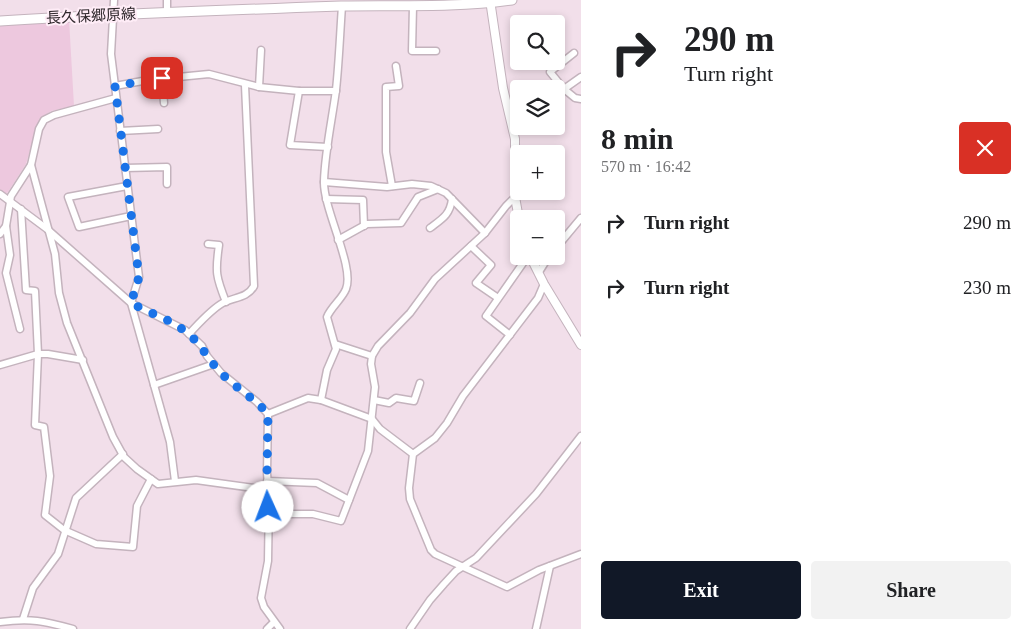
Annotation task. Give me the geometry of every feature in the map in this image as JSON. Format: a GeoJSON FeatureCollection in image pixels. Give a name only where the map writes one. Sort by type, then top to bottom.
{"type":"FeatureCollection","features":[{"type":"Feature","properties":{"kind":"main road","name":"長久保郷原線"},"geometry":{"type":"LineString","coordinates":[[0,21],[114,14],[342,6],[376,3],[413,6],[466,5],[512,0]]}},
{"type":"Feature","properties":{"kind":"street"},"geometry":{"type":"LineString","coordinates":[[114,0],[111,54],[139,277],[131,303],[170,442],[175,481]]}},
{"type":"Feature","properties":{"kind":"street"},"geometry":{"type":"LineString","coordinates":[[167,0],[167,12]]}},
{"type":"Feature","properties":{"kind":"street"},"geometry":{"type":"LineString","coordinates":[[491,2],[503,88],[510,108]]}},
{"type":"Feature","properties":{"kind":"street"},"geometry":{"type":"LineString","coordinates":[[321,400],[327,370],[336,349],[327,317],[346,289],[348,282],[347,270],[326,199],[324,182],[336,91],[342,6]]}},
{"type":"Feature","properties":{"kind":"street"},"geometry":{"type":"LineString","coordinates":[[413,6],[412,51],[436,51]]}},
{"type":"Feature","properties":{"kind":"street"},"geometry":{"type":"LineString","coordinates":[[259,88],[261,50]]}},
{"type":"Feature","properties":{"kind":"street"},"geometry":{"type":"LineString","coordinates":[[557,80],[550,72],[574,53]]}},
{"type":"Feature","properties":{"kind":"street"},"geometry":{"type":"LineString","coordinates":[[392,186],[386,152],[386,86],[399,86],[396,66]]}},
{"type":"Feature","properties":{"kind":"street"},"geometry":{"type":"LineString","coordinates":[[115,86],[162,78],[209,74],[259,88],[336,91]]}},
{"type":"Feature","properties":{"kind":"street"},"geometry":{"type":"LineString","coordinates":[[565,88],[581,77]]}},
{"type":"Feature","properties":{"kind":"street"},"geometry":{"type":"LineString","coordinates":[[162,78],[164,103]]}},
{"type":"Feature","properties":{"kind":"street"},"geometry":{"type":"LineString","coordinates":[[189,334],[220,305],[251,292],[255,280],[245,85]]}},
{"type":"Feature","properties":{"kind":"street"},"geometry":{"type":"LineString","coordinates":[[565,90],[574,98],[581,99]]}},
{"type":"Feature","properties":{"kind":"street"},"geometry":{"type":"LineString","coordinates":[[299,91],[290,145],[328,147]]}},
{"type":"Feature","properties":{"kind":"street"},"geometry":{"type":"LineString","coordinates":[[20,329],[6,273],[10,255],[6,226],[11,196],[31,165],[39,128],[44,120],[54,115],[116,98]]}},
{"type":"Feature","properties":{"kind":"street"},"geometry":{"type":"LineString","coordinates":[[120,131],[158,129]]}},
{"type":"Feature","properties":{"kind":"street"},"geometry":{"type":"LineString","coordinates":[[31,165],[55,254],[59,293],[67,323],[113,437],[123,454],[136,469],[158,484],[196,480],[268,490]]}},
{"type":"Feature","properties":{"kind":"street"},"geometry":{"type":"LineString","coordinates":[[125,168],[167,167],[167,184]]}},
{"type":"Feature","properties":{"kind":"street"},"geometry":{"type":"LineString","coordinates":[[324,182],[431,186],[446,193],[485,233]]}},
{"type":"Feature","properties":{"kind":"street"},"geometry":{"type":"LineString","coordinates":[[127,186],[68,197],[79,227],[131,216]]}},
{"type":"Feature","properties":{"kind":"street"},"geometry":{"type":"LineString","coordinates":[[338,240],[364,226],[401,223],[418,197],[438,189]]}},
{"type":"Feature","properties":{"kind":"street"},"geometry":{"type":"LineString","coordinates":[[0,194],[47,229],[131,303],[189,334],[202,346],[221,373],[257,402],[268,414],[268,561],[261,594],[264,607],[280,629]]}},
{"type":"Feature","properties":{"kind":"street"},"geometry":{"type":"LineString","coordinates":[[326,199],[363,200],[364,226]]}},
{"type":"Feature","properties":{"kind":"street"},"geometry":{"type":"LineString","coordinates":[[430,228],[445,217],[450,210],[452,199]]}},
{"type":"Feature","properties":{"kind":"street"},"geometry":{"type":"LineString","coordinates":[[268,507],[290,514],[314,514],[341,522],[368,451],[375,388],[371,364],[372,356],[378,346],[410,313],[435,279],[485,233],[512,200]]}},
{"type":"Feature","properties":{"kind":"street"},"geometry":{"type":"LineString","coordinates":[[20,209],[26,290],[35,291],[38,354],[35,424],[44,427],[50,476],[45,515],[66,531],[96,544],[133,547],[137,506],[151,479]]}},
{"type":"Feature","properties":{"kind":"street"},"geometry":{"type":"LineString","coordinates":[[565,237],[581,218]]}},
{"type":"Feature","properties":{"kind":"street"},"geometry":{"type":"LineString","coordinates":[[0,234],[6,226]]}},
{"type":"Feature","properties":{"kind":"street"},"geometry":{"type":"LineString","coordinates":[[208,244],[219,245],[216,266],[217,279],[226,302]]}},
{"type":"Feature","properties":{"kind":"street"},"geometry":{"type":"LineString","coordinates":[[471,246],[491,265],[476,283],[498,298]]}},
{"type":"Feature","properties":{"kind":"street"},"geometry":{"type":"LineString","coordinates":[[510,335],[486,316],[522,265]]}},
{"type":"Feature","properties":{"kind":"street"},"geometry":{"type":"LineString","coordinates":[[535,265],[544,284],[581,343]]}},
{"type":"Feature","properties":{"kind":"street"},"geometry":{"type":"LineString","coordinates":[[539,272],[543,265]]}},
{"type":"Feature","properties":{"kind":"street"},"geometry":{"type":"LineString","coordinates":[[544,284],[538,298],[463,396],[447,423],[435,438],[413,454],[408,488],[410,499],[431,550],[435,554],[507,587],[550,566],[581,554]]}},
{"type":"Feature","properties":{"kind":"street"},"geometry":{"type":"LineString","coordinates":[[335,344],[372,356]]}},
{"type":"Feature","properties":{"kind":"street"},"geometry":{"type":"LineString","coordinates":[[0,365],[38,354],[83,360]]}},
{"type":"Feature","properties":{"kind":"street"},"geometry":{"type":"LineString","coordinates":[[154,386],[214,364]]}},
{"type":"Feature","properties":{"kind":"street"},"geometry":{"type":"LineString","coordinates":[[374,400],[390,403],[396,398],[414,402],[420,383]]}},
{"type":"Feature","properties":{"kind":"street"},"geometry":{"type":"LineString","coordinates":[[268,414],[308,398],[321,400],[372,419],[380,429],[413,454]]}},
{"type":"Feature","properties":{"kind":"street"},"geometry":{"type":"LineString","coordinates":[[410,629],[430,600],[456,571],[476,558],[536,494],[581,436]]}},
{"type":"Feature","properties":{"kind":"street"},"geometry":{"type":"LineString","coordinates":[[23,619],[33,588],[58,554],[76,498],[123,454]]}},
{"type":"Feature","properties":{"kind":"street"},"geometry":{"type":"LineString","coordinates":[[267,481],[317,483],[349,500]]}},
{"type":"Feature","properties":{"kind":"street"},"geometry":{"type":"LineString","coordinates":[[536,629],[550,566]]}},
{"type":"Feature","properties":{"kind":"street"},"geometry":{"type":"LineString","coordinates":[[0,622],[23,619],[40,620],[73,629]]}},
{"type":"Feature","properties":{"kind":"street"},"geometry":{"type":"LineString","coordinates":[[267,629],[274,622]]}},
{"type":"Feature","properties":{"kind":"shaded area"},"geometry":{"type":"Polygon","coordinates":[[[69,19],[74,106],[51,111],[45,115],[37,126],[26,164],[5,194],[0,190],[0,23],[69,19]]]}},
{"type":"Feature","properties":{"kind":"route"},"geometry":{"type":"LineString","coordinates":[[162,78],[115,86],[139,277],[131,303],[185,330],[202,346],[207,356],[221,373],[257,402],[268,414],[268,507]]}}]}
